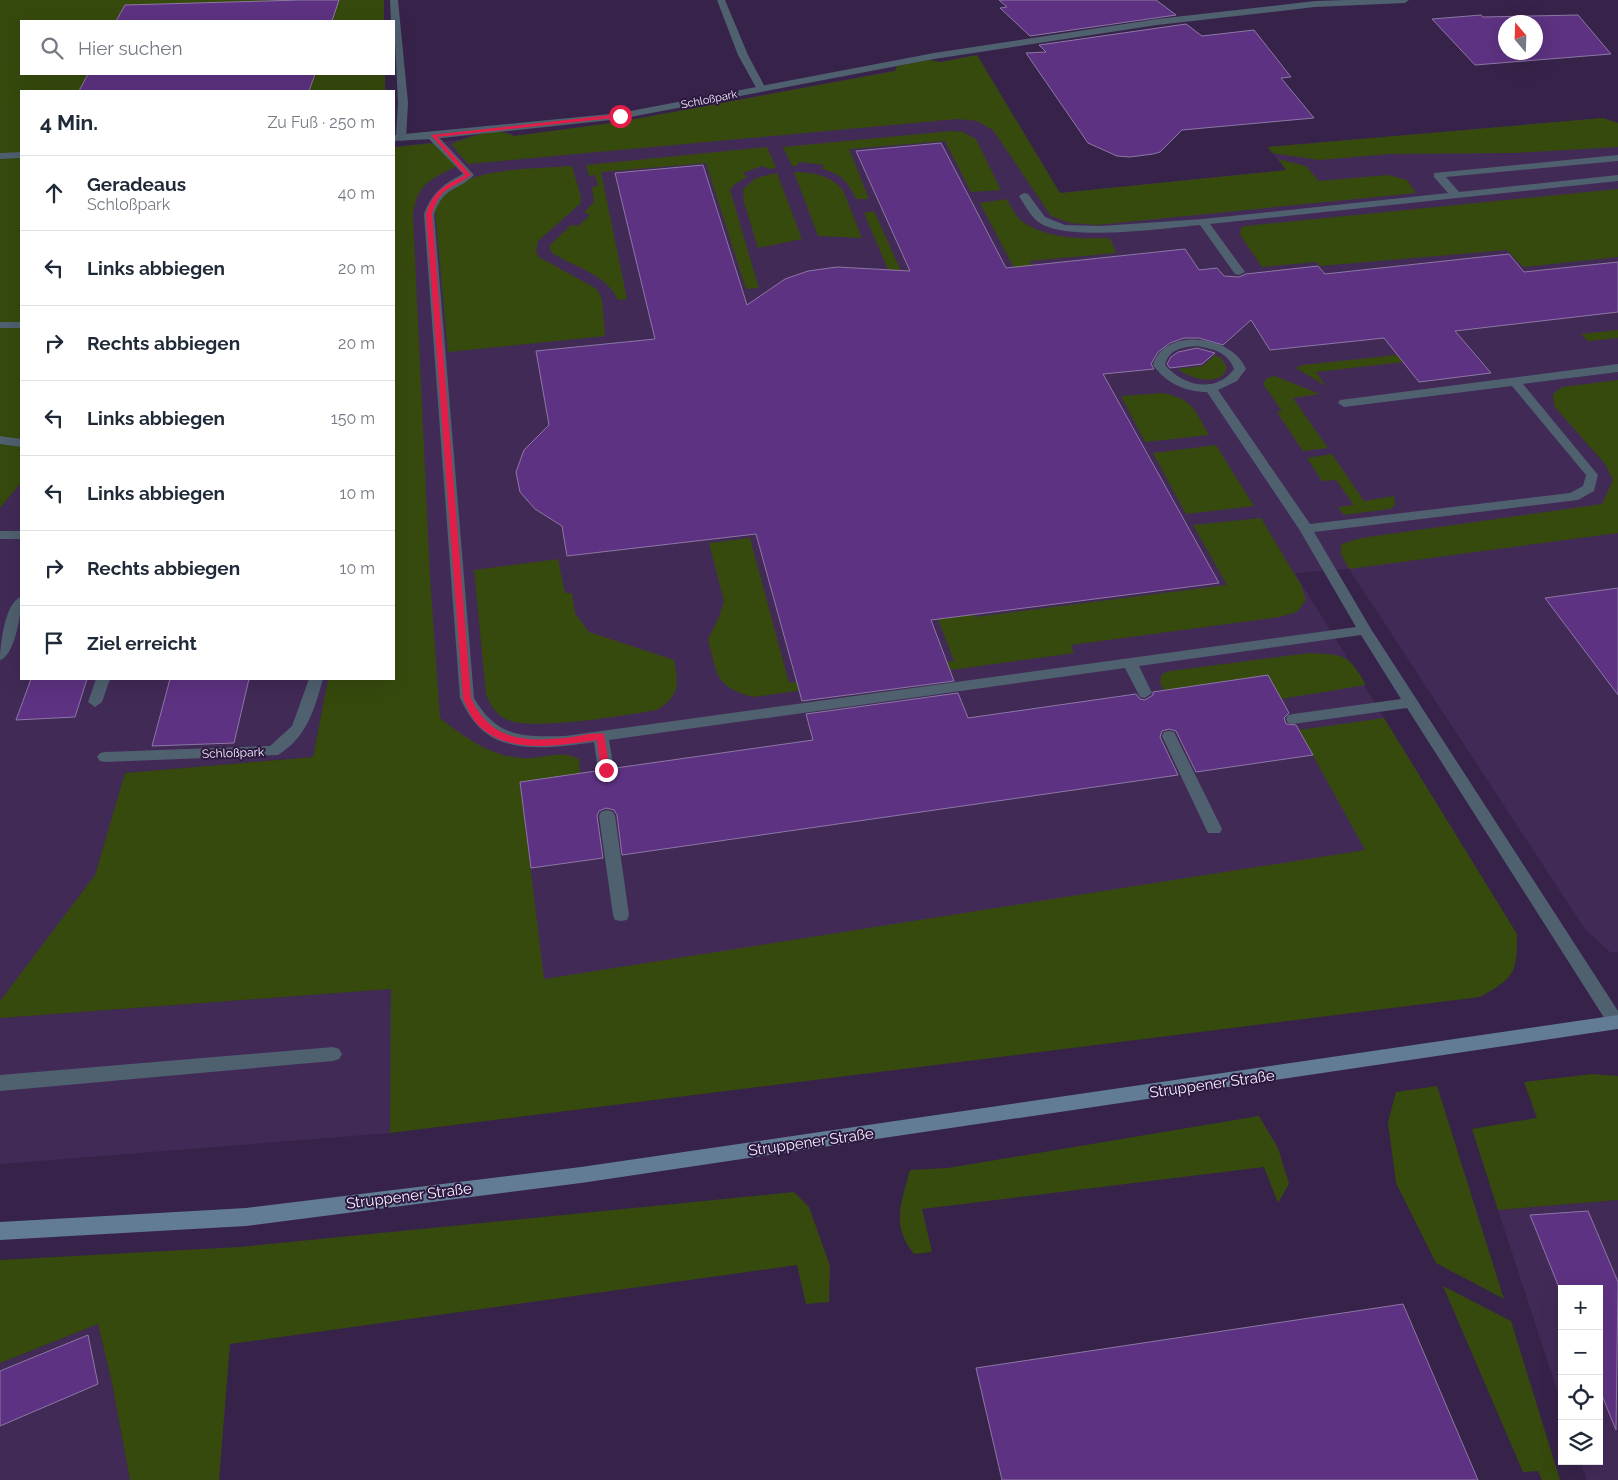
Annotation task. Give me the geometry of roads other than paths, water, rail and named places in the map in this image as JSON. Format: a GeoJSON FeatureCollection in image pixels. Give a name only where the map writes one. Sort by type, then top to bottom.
{"type":"FeatureCollection","features":[{"type":"Feature","properties":{"kind":"main road","name":"Struppener Straße"},"geometry":{"type":"LineString","coordinates":[[0,1231],[246,1217],[581,1175],[1617,1022]]}},
{"type":"Feature","properties":{"kind":"street"},"geometry":{"type":"LineString","coordinates":[[394,0],[403,104],[397,138]]}},
{"type":"Feature","properties":{"kind":"street"},"geometry":{"type":"LineString","coordinates":[[720,0],[743,54],[761,89]]}},
{"type":"Feature","properties":{"kind":"street","name":"Schloßpark"},"geometry":{"type":"LineString","coordinates":[[397,138],[620,116],[934,56],[1234,12],[1315,4],[1405,0]]}},
{"type":"Feature","properties":{"kind":"street"},"geometry":{"type":"LineString","coordinates":[[432,136],[468,175],[442,190],[434,199],[429,214],[467,698],[474,714],[487,728],[507,739],[528,742],[565,741],[1365,630]]}},
{"type":"Feature","properties":{"kind":"street"},"geometry":{"type":"LineString","coordinates":[[0,156],[20,155]]}},
{"type":"Feature","properties":{"kind":"street"},"geometry":{"type":"LineString","coordinates":[[1456,195],[1438,175],[1618,158]]}},
{"type":"Feature","properties":{"kind":"street"},"geometry":{"type":"LineString","coordinates":[[1024,196],[1041,219],[1064,228],[1101,229],[1203,222],[1618,178]]}},
{"type":"Feature","properties":{"kind":"street"},"geometry":{"type":"LineString","coordinates":[[1203,222],[1239,272]]}},
{"type":"Feature","properties":{"kind":"street"},"geometry":{"type":"LineString","coordinates":[[0,325],[20,326]]}},
{"type":"Feature","properties":{"kind":"street"},"geometry":{"type":"LineString","coordinates":[[1197,343],[1214,346],[1228,352],[1238,360],[1240,369],[1236,378],[1226,385],[1211,388],[1193,387],[1177,382],[1162,370],[1159,365],[1160,356],[1168,348],[1181,344],[1197,343]]}},
{"type":"Feature","properties":{"kind":"street"},"geometry":{"type":"LineString","coordinates":[[1344,403],[1618,368]]}},
{"type":"Feature","properties":{"kind":"street"},"geometry":{"type":"LineString","coordinates":[[1306,530],[1573,497],[1589,488],[1592,474],[1583,460],[1515,382]]}},
{"type":"Feature","properties":{"kind":"street"},"geometry":{"type":"LineString","coordinates":[[1211,388],[1306,530],[1365,630],[1617,1022]]}},
{"type":"Feature","properties":{"kind":"street"},"geometry":{"type":"LineString","coordinates":[[0,440],[20,443]]}},
{"type":"Feature","properties":{"kind":"street"},"geometry":{"type":"LineString","coordinates":[[0,535],[20,534]]}},
{"type":"Feature","properties":{"kind":"street"},"geometry":{"type":"LineString","coordinates":[[0,655],[20,605]]}},
{"type":"Feature","properties":{"kind":"street"},"geometry":{"type":"LineString","coordinates":[[1130,663],[1145,693]]}},
{"type":"Feature","properties":{"kind":"street"},"geometry":{"type":"LineString","coordinates":[[95,702],[103,680]]}},
{"type":"Feature","properties":{"kind":"street","name":"Schloßpark"},"geometry":{"type":"LineString","coordinates":[[105,757],[273,751],[289,742],[302,725],[316,680]]}},
{"type":"Feature","properties":{"kind":"street"},"geometry":{"type":"LineString","coordinates":[[1293,719],[1413,702]]}},
{"type":"Feature","properties":{"kind":"street"},"geometry":{"type":"LineString","coordinates":[[601,736],[606,770]]}},
{"type":"Feature","properties":{"kind":"street"},"geometry":{"type":"LineString","coordinates":[[1169,736],[1214,829]]}},
{"type":"Feature","properties":{"kind":"street"},"geometry":{"type":"LineString","coordinates":[[607,816],[621,914]]}},
{"type":"Feature","properties":{"kind":"street"},"geometry":{"type":"LineString","coordinates":[[0,1083],[333,1054]]}}]}
